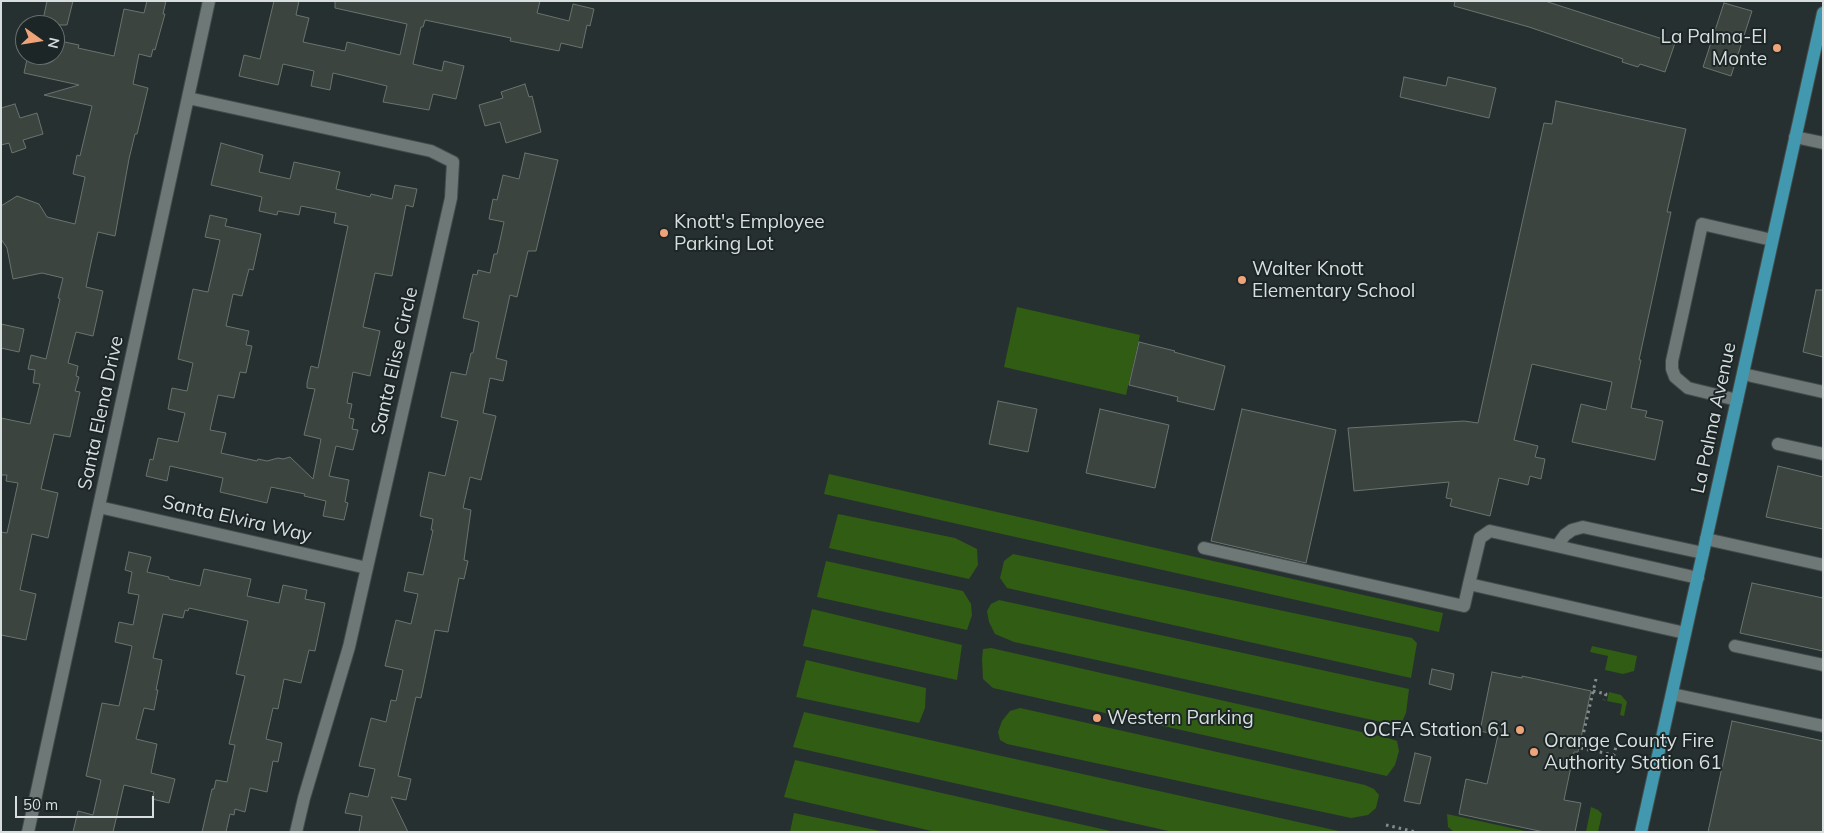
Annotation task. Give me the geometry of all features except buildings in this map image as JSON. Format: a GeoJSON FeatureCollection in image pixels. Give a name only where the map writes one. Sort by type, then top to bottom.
{"type":"FeatureCollection","features":[{"type":"Feature","properties":{"kind":"main road","name":"La Palma Avenue"},"geometry":{"type":"LineString","coordinates":[[1642,832],[1823,13]]}},
{"type":"Feature","properties":{"kind":"street","name":"Santa Elena Drive"},"geometry":{"type":"LineString","coordinates":[[28,832],[209,1]]}},
{"type":"Feature","properties":{"kind":"street","name":"Santa Elise Circle"},"geometry":{"type":"LineString","coordinates":[[188,98],[431,151],[453,162],[451,198],[349,647],[304,798],[296,832]]}},
{"type":"Feature","properties":{"kind":"street"},"geometry":{"type":"LineString","coordinates":[[1795,137],[1823,143]]}},
{"type":"Feature","properties":{"kind":"street"},"geometry":{"type":"LineString","coordinates":[[1737,400],[1688,388],[1675,377],[1672,361],[1702,224],[1772,240]]}},
{"type":"Feature","properties":{"kind":"street"},"geometry":{"type":"LineString","coordinates":[[1743,374],[1823,392]]}},
{"type":"Feature","properties":{"kind":"street"},"geometry":{"type":"LineString","coordinates":[[1778,444],[1823,454]]}},
{"type":"Feature","properties":{"kind":"street","name":"Santa Elvira Way"},"geometry":{"type":"LineString","coordinates":[[99,507],[367,568]]}},
{"type":"Feature","properties":{"kind":"street"},"geometry":{"type":"LineString","coordinates":[[1557,546],[1565,535],[1572,530],[1583,527],[1703,553]]}},
{"type":"Feature","properties":{"kind":"street"},"geometry":{"type":"LineString","coordinates":[[1204,548],[1464,606],[1480,538],[1490,531],[1698,578]]}},
{"type":"Feature","properties":{"kind":"street"},"geometry":{"type":"LineString","coordinates":[[1706,539],[1823,565]]}},
{"type":"Feature","properties":{"kind":"street"},"geometry":{"type":"LineString","coordinates":[[1469,584],[1685,633]]}},
{"type":"Feature","properties":{"kind":"street"},"geometry":{"type":"LineString","coordinates":[[1735,646],[1823,664]]}},
{"type":"Feature","properties":{"kind":"street"},"geometry":{"type":"LineString","coordinates":[[1672,694],[1823,726]]}},
{"type":"Feature","properties":{"kind":"path"},"geometry":{"type":"LineString","coordinates":[[1596,679],[1580,748],[1614,755],[1616,746],[1620,746]]}},
{"type":"Feature","properties":{"kind":"path"},"geometry":{"type":"LineString","coordinates":[[1593,691],[1606,694],[1604,700]]}},
{"type":"Feature","properties":{"kind":"path"},"geometry":{"type":"LineString","coordinates":[[1386,825],[1416,832]]}},
{"type":"Feature","properties":{"kind":"green space"},"geometry":{"type":"Polygon","coordinates":[[[1017,307],[1140,335],[1126,395],[1004,367],[1017,307]]]}},
{"type":"Feature","properties":{"kind":"green space"},"geometry":{"type":"Polygon","coordinates":[[[829,474],[1443,613],[1439,632],[824,494],[829,474]]]}},
{"type":"Feature","properties":{"kind":"green space"},"geometry":{"type":"Polygon","coordinates":[[[838,514],[955,538],[977,549],[978,565],[969,579],[829,548],[838,514]]]}},
{"type":"Feature","properties":{"kind":"green space"},"geometry":{"type":"Polygon","coordinates":[[[1013,554],[1412,638],[1417,643],[1411,678],[1007,588],[1000,578],[1004,561],[1013,554]]]}},
{"type":"Feature","properties":{"kind":"green space"},"geometry":{"type":"Polygon","coordinates":[[[826,561],[963,591],[971,604],[972,615],[967,630],[817,597],[826,561]]]}},
{"type":"Feature","properties":{"kind":"green space"},"geometry":{"type":"Polygon","coordinates":[[[999,600],[1409,689],[1406,713],[1400,726],[1014,642],[995,634],[989,622],[987,611],[991,604],[999,600]]]}},
{"type":"Feature","properties":{"kind":"green space"},"geometry":{"type":"Polygon","coordinates":[[[812,609],[962,645],[957,680],[803,646],[812,609]]]}},
{"type":"Feature","properties":{"kind":"green space"},"geometry":{"type":"Polygon","coordinates":[[[1592,646],[1637,656],[1634,671],[1623,674],[1605,670],[1608,656],[1590,652],[1592,646]]]}},
{"type":"Feature","properties":{"kind":"green space"},"geometry":{"type":"Polygon","coordinates":[[[991,648],[1388,738],[1397,741],[1399,751],[1395,765],[1387,776],[993,688],[983,679],[982,659],[983,649],[991,648]]]}},
{"type":"Feature","properties":{"kind":"green space"},"geometry":{"type":"Polygon","coordinates":[[[806,660],[926,688],[925,708],[919,723],[796,697],[806,660]]]}},
{"type":"Feature","properties":{"kind":"green space"},"geometry":{"type":"Polygon","coordinates":[[[1609,692],[1621,695],[1627,702],[1624,716],[1620,715],[1622,704],[1607,701],[1609,692]]]}},
{"type":"Feature","properties":{"kind":"green space"},"geometry":{"type":"Polygon","coordinates":[[[1020,708],[1365,785],[1374,789],[1379,795],[1376,808],[1368,815],[1351,818],[1007,744],[1000,740],[998,732],[1002,721],[1010,711],[1020,708]]]}},
{"type":"Feature","properties":{"kind":"green space"},"geometry":{"type":"Polygon","coordinates":[[[804,712],[1343,832],[1173,832],[793,747],[804,712]]]}},
{"type":"Feature","properties":{"kind":"green space"},"geometry":{"type":"Polygon","coordinates":[[[795,760],[1115,832],[936,832],[784,797],[795,760]]]}},
{"type":"Feature","properties":{"kind":"green space"},"geometry":{"type":"Polygon","coordinates":[[[1591,807],[1602,814],[1598,832],[1586,832],[1591,807]]]}},
{"type":"Feature","properties":{"kind":"green space"},"geometry":{"type":"Polygon","coordinates":[[[794,813],[885,832],[790,832],[794,813]]]}},
{"type":"Feature","properties":{"kind":"green space"},"geometry":{"type":"Polygon","coordinates":[[[1447,814],[1530,832],[1454,832],[1448,827],[1447,814]]]}},
{"type":"Feature","properties":{"kind":"place","name":"La Palma-El Monte"},"geometry":{"type":"Point","coordinates":[1777,48]}},
{"type":"Feature","properties":{"kind":"place","name":"Knott's Employee Parking Lot"},"geometry":{"type":"Point","coordinates":[664,233]}},
{"type":"Feature","properties":{"kind":"place","name":"Walter Knott Elementary School"},"geometry":{"type":"Point","coordinates":[1242,280]}},
{"type":"Feature","properties":{"kind":"place","name":"Western Parking"},"geometry":{"type":"Point","coordinates":[1097,718]}},
{"type":"Feature","properties":{"kind":"place","name":"OCFA Station 61"},"geometry":{"type":"Point","coordinates":[1520,730]}},
{"type":"Feature","properties":{"kind":"place","name":"Orange County Fire Authority Station 61"},"geometry":{"type":"Point","coordinates":[1534,752]}}]}
